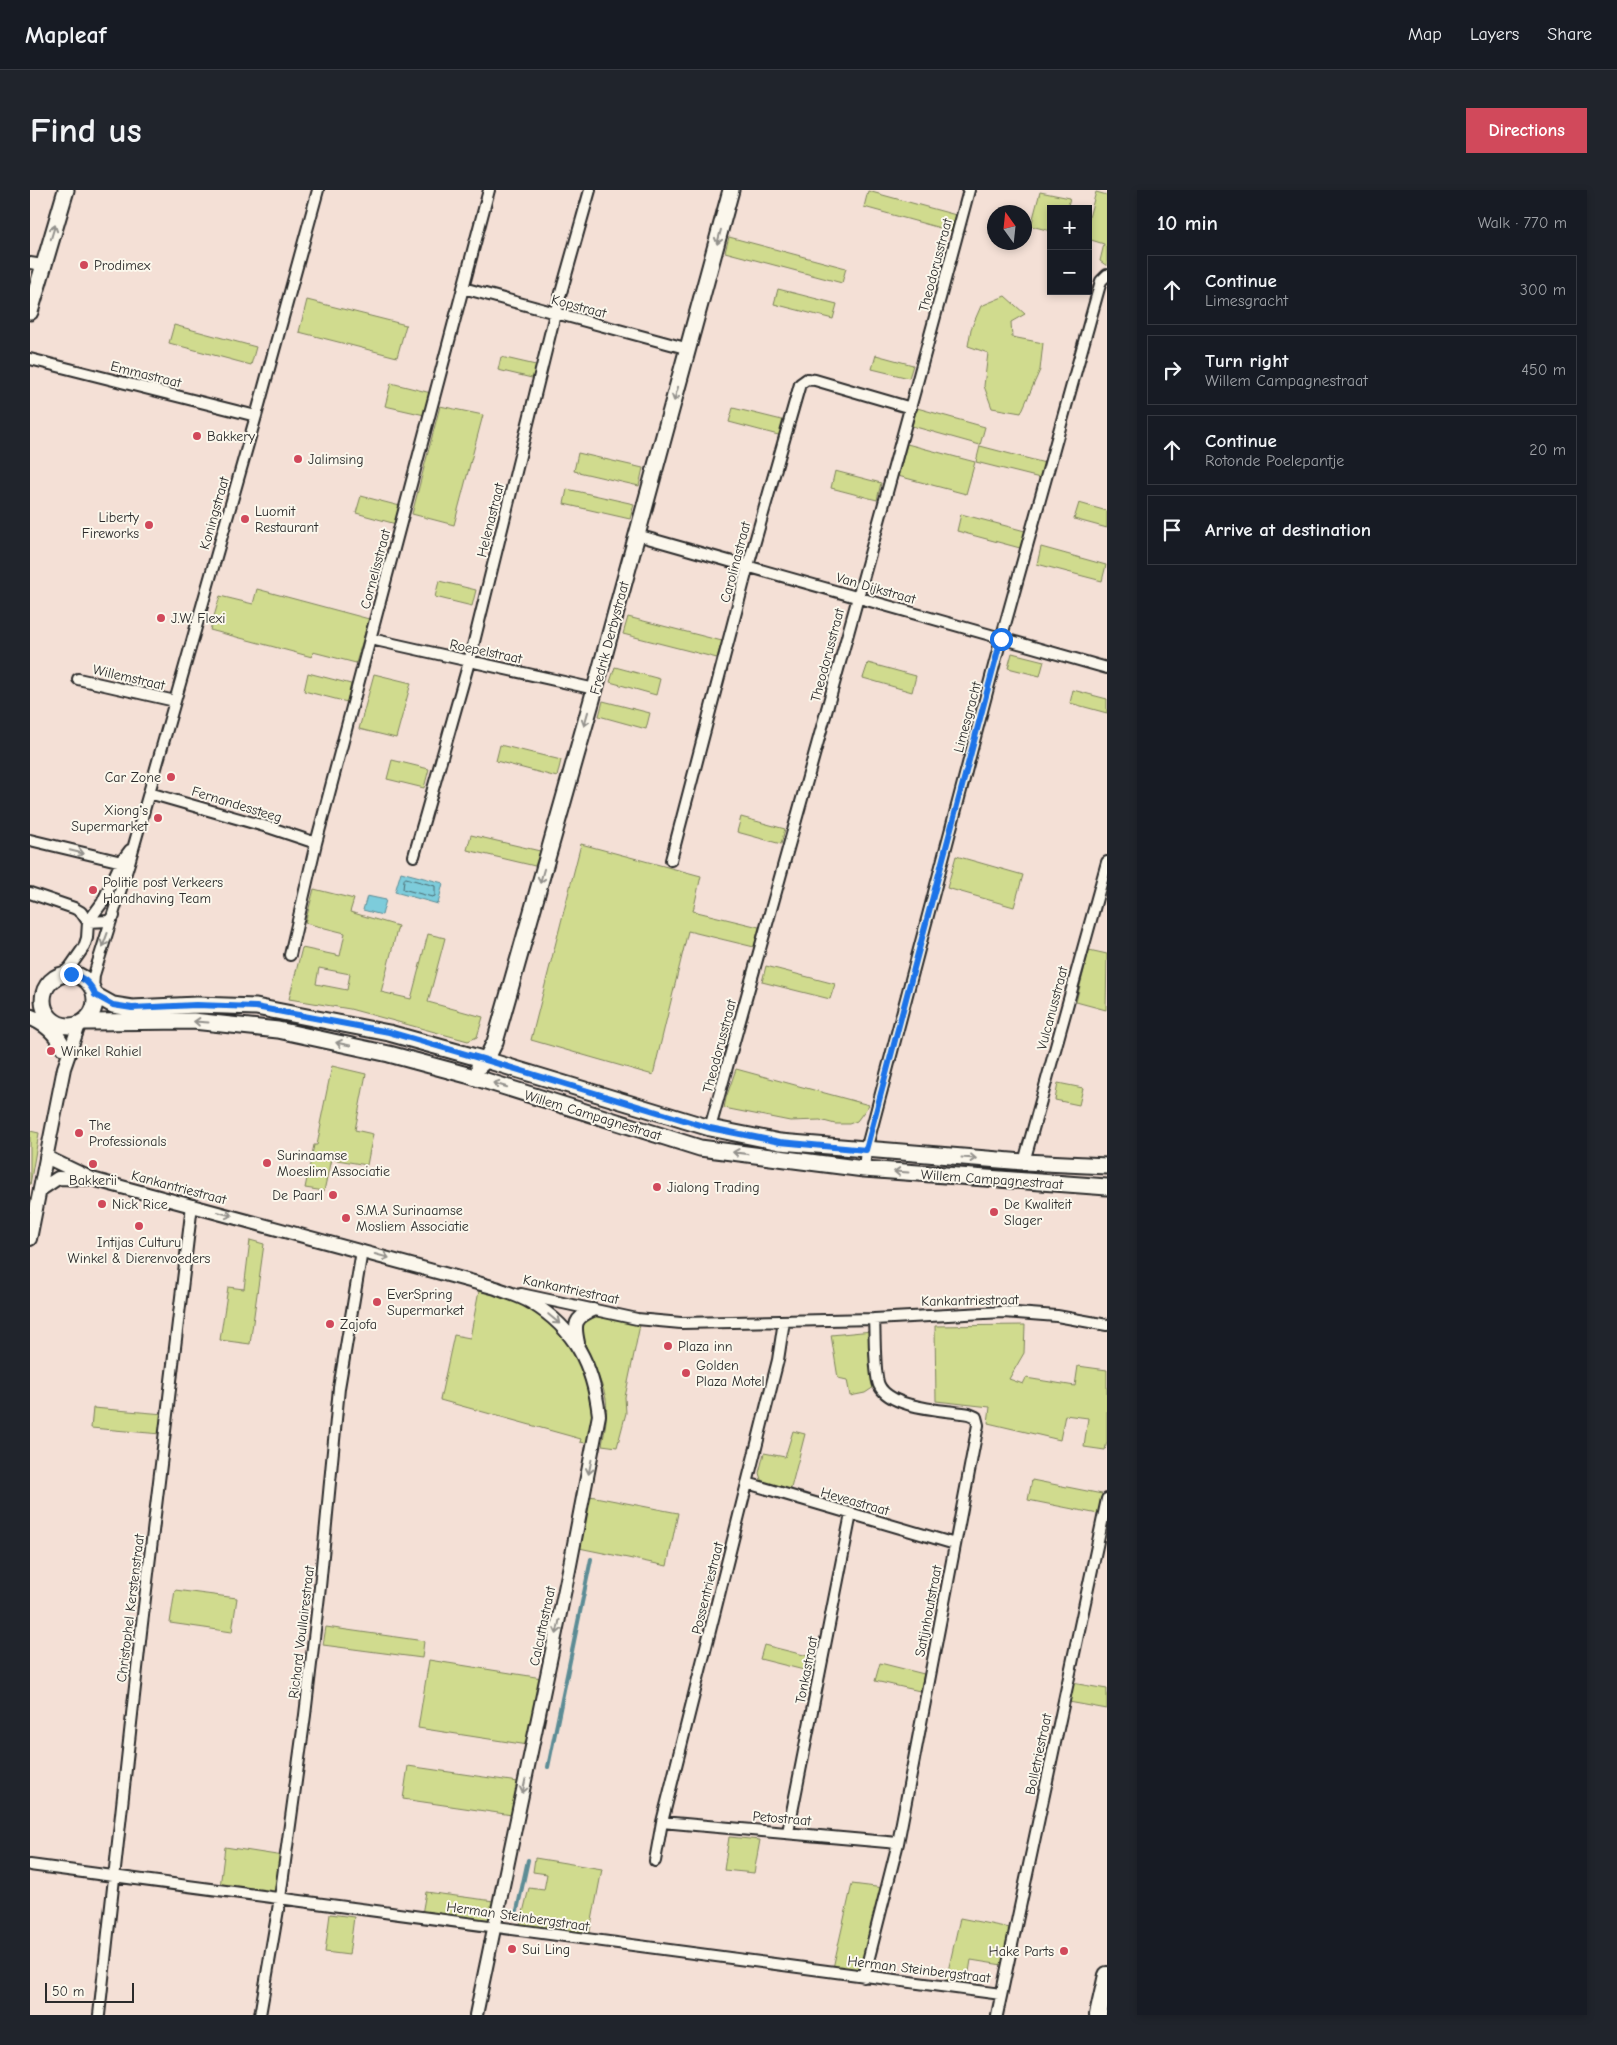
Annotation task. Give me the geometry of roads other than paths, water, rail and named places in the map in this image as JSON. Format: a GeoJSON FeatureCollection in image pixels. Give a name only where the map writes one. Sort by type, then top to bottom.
{"type":"FeatureCollection","features":[{"type":"Feature","properties":{"kind":"main road"},"geometry":{"type":"LineString","coordinates":[[30,312],[36,264],[66,190]]}},
{"type":"Feature","properties":{"kind":"main road","name":"Fredrik Derbystraat"},"geometry":{"type":"LineString","coordinates":[[467,1075],[486,1060],[496,1042],[689,349],[731,190]]}},
{"type":"Feature","properties":{"kind":"main road"},"geometry":{"type":"LineString","coordinates":[[63,974],[78,976],[86,980],[94,992],[94,1008],[82,1023],[66,1027],[58,1025],[46,1015],[42,1002],[45,989],[52,980],[63,974]]}},
{"type":"Feature","properties":{"kind":"main road"},"geometry":{"type":"LineString","coordinates":[[30,995],[45,989]]}},
{"type":"Feature","properties":{"kind":"main road","name":"Willem Campagnestraat"},"geometry":{"type":"LineString","coordinates":[[94,992],[113,1005],[132,1008],[196,1005],[256,1007],[389,1032],[710,1128],[780,1142],[1024,1162],[1107,1166]]}},
{"type":"Feature","properties":{"kind":"main road"},"geometry":{"type":"LineString","coordinates":[[30,1016],[46,1015]]}},
{"type":"Feature","properties":{"kind":"main road"},"geometry":{"type":"LineString","coordinates":[[30,1016],[50,1028],[63,1047]]}},
{"type":"Feature","properties":{"kind":"main road","name":"Willem Campagnestraat"},"geometry":{"type":"LineString","coordinates":[[82,1023],[141,1020],[193,1022],[278,1030],[389,1054],[467,1075],[700,1148],[864,1169],[1107,1187]]}},
{"type":"Feature","properties":{"kind":"main road"},"geometry":{"type":"LineString","coordinates":[[1098,2015],[1107,1975]]}},
{"type":"Feature","properties":{"kind":"street","name":"Koningstraat"},"geometry":{"type":"LineString","coordinates":[[63,974],[70,968],[84,947],[88,938],[88,922],[102,903],[135,843],[318,190]]}},
{"type":"Feature","properties":{"kind":"street","name":"Cornelisstraat"},"geometry":{"type":"LineString","coordinates":[[290,955],[316,843],[489,190]]}},
{"type":"Feature","properties":{"kind":"street","name":"Helenastraat"},"geometry":{"type":"LineString","coordinates":[[414,856],[469,662],[555,314],[590,190]]}},
{"type":"Feature","properties":{"kind":"street","name":"Theodorusstraat"},"geometry":{"type":"LineString","coordinates":[[710,1128],[911,408],[969,190]]}},
{"type":"Feature","properties":{"kind":"street","name":"Limesgracht"},"geometry":{"type":"LineString","coordinates":[[864,1169],[866,1150],[1001,639],[1102,281],[1107,276]]}},
{"type":"Feature","properties":{"kind":"street","name":"Kopstraat"},"geometry":{"type":"LineString","coordinates":[[463,288],[689,349]]}},
{"type":"Feature","properties":{"kind":"street","name":"Emmastraat"},"geometry":{"type":"LineString","coordinates":[[30,359],[256,416]]}},
{"type":"Feature","properties":{"kind":"street","name":"Carolinastraat"},"geometry":{"type":"LineString","coordinates":[[671,860],[748,566],[800,384],[807,380],[815,380],[911,408]]}},
{"type":"Feature","properties":{"kind":"street","name":"Van Dijkstraat"},"geometry":{"type":"LineString","coordinates":[[637,535],[1107,668]]}},
{"type":"Feature","properties":{"kind":"street","name":"Roepelstraat"},"geometry":{"type":"LineString","coordinates":[[371,639],[595,689]]}},
{"type":"Feature","properties":{"kind":"street","name":"Willemstraat"},"geometry":{"type":"LineString","coordinates":[[78,679],[175,701]]}},
{"type":"Feature","properties":{"kind":"street","name":"Fernandessteeg"},"geometry":{"type":"LineString","coordinates":[[149,793],[316,843]]}},
{"type":"Feature","properties":{"kind":"street"},"geometry":{"type":"LineString","coordinates":[[30,840],[125,863]]}},
{"type":"Feature","properties":{"kind":"street","name":"Vulcanusstraat"},"geometry":{"type":"LineString","coordinates":[[1024,1162],[1107,862]]}},
{"type":"Feature","properties":{"kind":"street","name":"Koningstraat"},"geometry":{"type":"LineString","coordinates":[[94,992],[96,964],[114,916],[125,863]]}},
{"type":"Feature","properties":{"kind":"street"},"geometry":{"type":"LineString","coordinates":[[30,893],[74,908],[81,912],[88,922],[108,921],[114,916]]}},
{"type":"Feature","properties":{"kind":"street"},"geometry":{"type":"LineString","coordinates":[[30,1239],[64,1068],[82,1023]]}},
{"type":"Feature","properties":{"kind":"street"},"geometry":{"type":"LineString","coordinates":[[58,1025],[63,1047],[64,1068]]}},
{"type":"Feature","properties":{"kind":"street","name":"Kankantriestraat"},"geometry":{"type":"LineString","coordinates":[[46,1157],[92,1179],[496,1288],[637,1319],[681,1323],[874,1319],[1003,1312],[1057,1316],[1107,1325]]}},
{"type":"Feature","properties":{"kind":"street"},"geometry":{"type":"LineString","coordinates":[[40,1190],[58,1178],[92,1179]]}},
{"type":"Feature","properties":{"kind":"street","name":"Christophel Kerstenstraat"},"geometry":{"type":"LineString","coordinates":[[99,2015],[140,1642],[192,1205]]}},
{"type":"Feature","properties":{"kind":"street","name":"Richard Voullairestraat"},"geometry":{"type":"LineString","coordinates":[[260,2015],[280,1898],[314,1642],[339,1388],[362,1251]]}},
{"type":"Feature","properties":{"kind":"street","name":"Calcuttastraat"},"geometry":{"type":"LineString","coordinates":[[476,2015],[572,1560],[600,1414],[597,1392],[591,1373],[572,1337],[554,1318],[530,1302],[496,1288]]}},
{"type":"Feature","properties":{"kind":"street"},"geometry":{"type":"LineString","coordinates":[[579,1348],[575,1325],[580,1317],[593,1310]]}},
{"type":"Feature","properties":{"kind":"street","name":"Satijnhoutstraat"},"geometry":{"type":"LineString","coordinates":[[864,1977],[898,1843],[978,1425],[976,1417],[969,1414],[905,1404],[887,1393],[879,1385],[874,1319]]}},
{"type":"Feature","properties":{"kind":"street","name":"Possentriestraat"},"geometry":{"type":"LineString","coordinates":[[655,1861],[662,1822],[778,1360],[784,1321]]}},
{"type":"Feature","properties":{"kind":"street","name":"Heveastraat"},"geometry":{"type":"LineString","coordinates":[[747,1483],[955,1544]]}},
{"type":"Feature","properties":{"kind":"street","name":"Bolletriestraat"},"geometry":{"type":"LineString","coordinates":[[997,2015],[1107,1500]]}},
{"type":"Feature","properties":{"kind":"street","name":"Tonkastraat"},"geometry":{"type":"LineString","coordinates":[[788,1832],[851,1514]]}},
{"type":"Feature","properties":{"kind":"street","name":"Petostraat"},"geometry":{"type":"LineString","coordinates":[[662,1822],[898,1843]]}},
{"type":"Feature","properties":{"kind":"street","name":"Herman Steinbergstraat"},"geometry":{"type":"LineString","coordinates":[[30,1865],[1002,1994]]}},
{"type":"Feature","properties":{"kind":"water"},"geometry":{"type":"Polygon","coordinates":[[[401,872],[443,883],[438,904],[395,892],[401,872]]]}},
{"type":"Feature","properties":{"kind":"water"},"geometry":{"type":"Polygon","coordinates":[[[367,896],[386,900],[382,915],[363,910],[367,896]]]}},
{"type":"Feature","properties":{"kind":"waterway"},"geometry":{"type":"LineString","coordinates":[[548,1767],[591,1559]]}},
{"type":"Feature","properties":{"kind":"waterway"},"geometry":{"type":"LineString","coordinates":[[516,1915],[528,1860]]}},
{"type":"Feature","properties":{"kind":"place","name":"Prodimex"},"geometry":{"type":"Point","coordinates":[84,265]}},
{"type":"Feature","properties":{"kind":"place","name":"Bakkery"},"geometry":{"type":"Point","coordinates":[197,436]}},
{"type":"Feature","properties":{"kind":"place","name":"Jalimsing"},"geometry":{"type":"Point","coordinates":[298,459]}},
{"type":"Feature","properties":{"kind":"place","name":"Luomit Restaurant"},"geometry":{"type":"Point","coordinates":[245,519]}},
{"type":"Feature","properties":{"kind":"place","name":"Liberty Fireworks"},"geometry":{"type":"Point","coordinates":[149,525]}},
{"type":"Feature","properties":{"kind":"place","name":"J.W. Flexi"},"geometry":{"type":"Point","coordinates":[161,618]}},
{"type":"Feature","properties":{"kind":"place","name":"Car Zone"},"geometry":{"type":"Point","coordinates":[171,777]}},
{"type":"Feature","properties":{"kind":"place","name":"Xiong's Supermarket"},"geometry":{"type":"Point","coordinates":[158,818]}},
{"type":"Feature","properties":{"kind":"place","name":"Politie post Verkeers Handhaving Team"},"geometry":{"type":"Point","coordinates":[93,890]}},
{"type":"Feature","properties":{"kind":"place","name":"Winkel Rahiel"},"geometry":{"type":"Point","coordinates":[51,1051]}},
{"type":"Feature","properties":{"kind":"place","name":"The Professionals"},"geometry":{"type":"Point","coordinates":[79,1133]}},
{"type":"Feature","properties":{"kind":"place","name":"Surinaamse Moeslim Associatie"},"geometry":{"type":"Point","coordinates":[267,1163]}},
{"type":"Feature","properties":{"kind":"place","name":"Bakkerii"},"geometry":{"type":"Point","coordinates":[93,1164]}},
{"type":"Feature","properties":{"kind":"place","name":"Jialong Trading"},"geometry":{"type":"Point","coordinates":[657,1187]}},
{"type":"Feature","properties":{"kind":"place","name":"De Paarl"},"geometry":{"type":"Point","coordinates":[333,1195]}},
{"type":"Feature","properties":{"kind":"place","name":"Nick Rice"},"geometry":{"type":"Point","coordinates":[102,1204]}},
{"type":"Feature","properties":{"kind":"place","name":"De Kwaliteit Slager"},"geometry":{"type":"Point","coordinates":[994,1212]}},
{"type":"Feature","properties":{"kind":"place","name":"S.M.A Surinaamse Mosliem Associatie"},"geometry":{"type":"Point","coordinates":[346,1218]}},
{"type":"Feature","properties":{"kind":"place","name":"Intijas Culturu Winkel & Dierenvoeders"},"geometry":{"type":"Point","coordinates":[139,1226]}},
{"type":"Feature","properties":{"kind":"place","name":"EverSpring Supermarket"},"geometry":{"type":"Point","coordinates":[377,1302]}},
{"type":"Feature","properties":{"kind":"place","name":"Zajofa"},"geometry":{"type":"Point","coordinates":[330,1324]}},
{"type":"Feature","properties":{"kind":"place","name":"Plaza inn"},"geometry":{"type":"Point","coordinates":[668,1346]}},
{"type":"Feature","properties":{"kind":"place","name":"Golden Plaza Motel"},"geometry":{"type":"Point","coordinates":[686,1373]}},
{"type":"Feature","properties":{"kind":"place","name":"Sui Ling"},"geometry":{"type":"Point","coordinates":[512,1949]}},
{"type":"Feature","properties":{"kind":"place","name":"Hake Parts"},"geometry":{"type":"Point","coordinates":[1064,1951]}}]}
